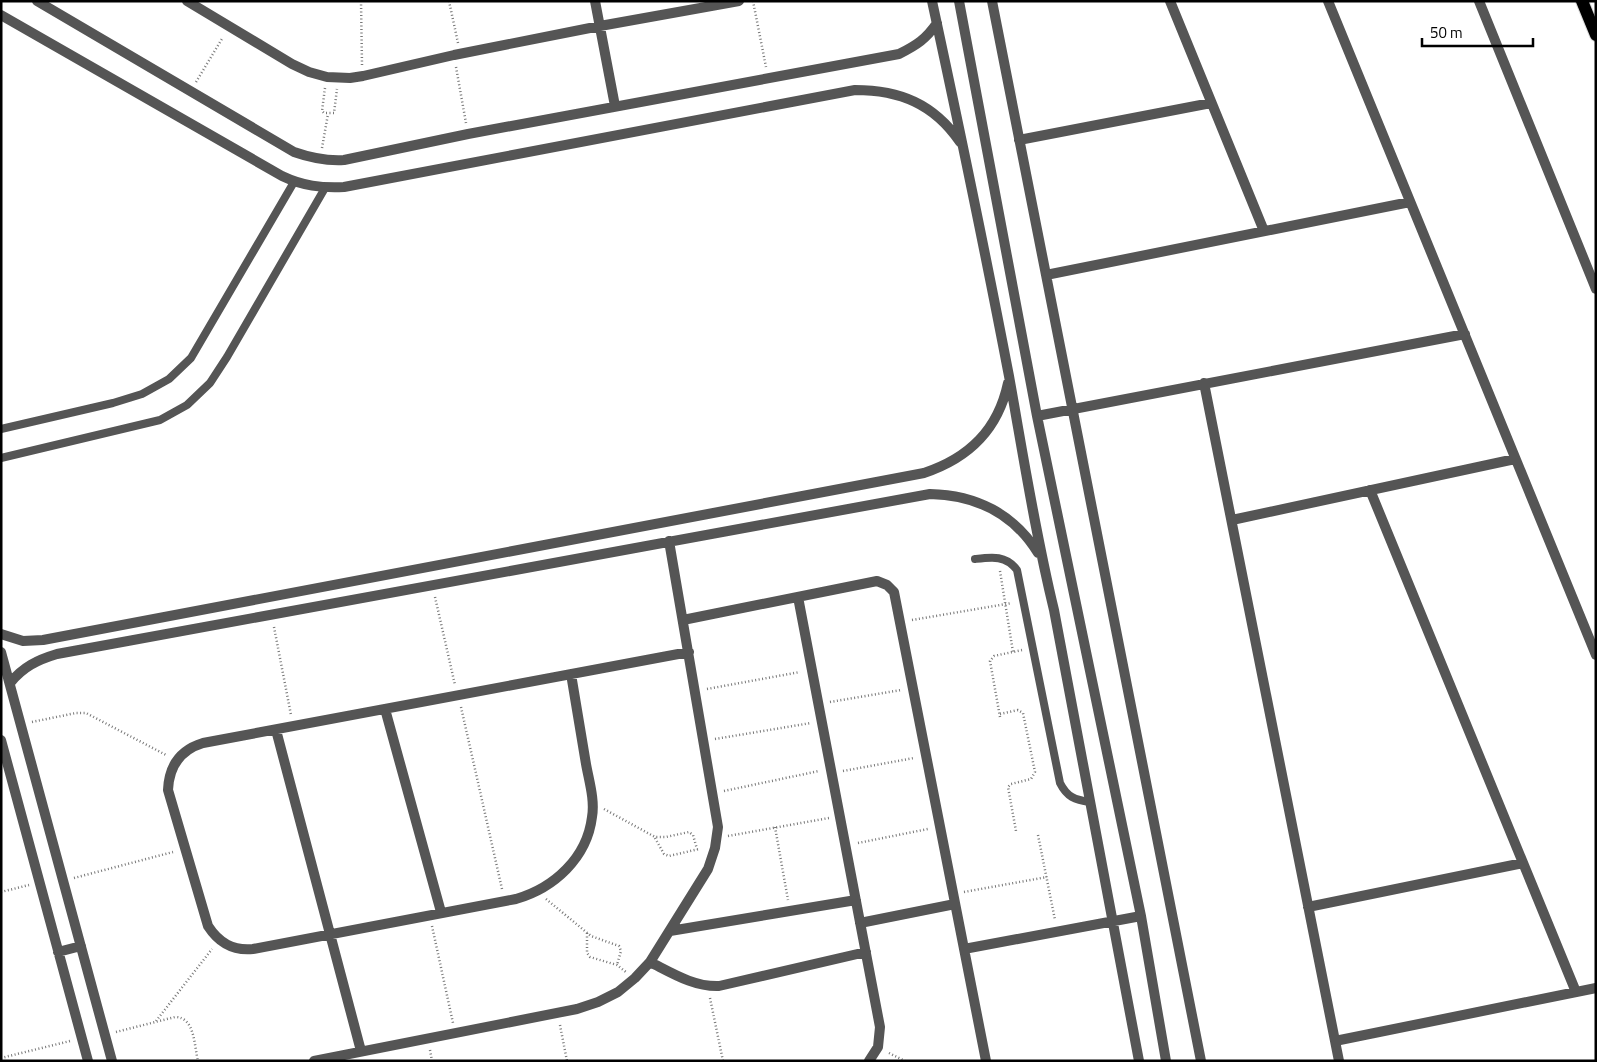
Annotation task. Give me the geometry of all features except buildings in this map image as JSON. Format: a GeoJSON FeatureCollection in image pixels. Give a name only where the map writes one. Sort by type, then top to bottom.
{"type":"FeatureCollection","features":[{"type":"Feature","properties":{"kind":"main road"},"geometry":{"type":"LineString","coordinates":[[1582,1],[1596,36]]}},
{"type":"Feature","properties":{"kind":"street"},"geometry":{"type":"LineString","coordinates":[[37,1],[294,152],[320,160],[344,160],[468,134],[899,54],[915,46],[928,36],[937,23]]}},
{"type":"Feature","properties":{"kind":"street"},"geometry":{"type":"LineString","coordinates":[[187,1],[292,64],[309,72],[338,78],[363,76],[600,26],[739,1]]}},
{"type":"Feature","properties":{"kind":"street"},"geometry":{"type":"LineString","coordinates":[[595,1],[615,106]]}},
{"type":"Feature","properties":{"kind":"street"},"geometry":{"type":"LineString","coordinates":[[932,1],[964,148],[1009,377],[1041,558],[1054,610],[1139,1061]]}},
{"type":"Feature","properties":{"kind":"street"},"geometry":{"type":"LineString","coordinates":[[959,1],[1037,416],[1141,916],[1166,1061]]}},
{"type":"Feature","properties":{"kind":"street"},"geometry":{"type":"LineString","coordinates":[[992,1],[1201,1061]]}},
{"type":"Feature","properties":{"kind":"street"},"geometry":{"type":"LineString","coordinates":[[1170,1],[1264,232]]}},
{"type":"Feature","properties":{"kind":"street"},"geometry":{"type":"LineString","coordinates":[[1328,1],[1596,655]]}},
{"type":"Feature","properties":{"kind":"street"},"geometry":{"type":"LineString","coordinates":[[1479,1],[1596,290]]}},
{"type":"Feature","properties":{"kind":"street"},"geometry":{"type":"LineString","coordinates":[[1,15],[294,182],[309,186],[325,188],[344,187],[855,90],[877,90],[898,94],[918,103],[936,115],[952,130],[964,148]]}},
{"type":"Feature","properties":{"kind":"street"},"geometry":{"type":"LineString","coordinates":[[1019,140],[1211,102]]}},
{"type":"Feature","properties":{"kind":"street"},"geometry":{"type":"LineString","coordinates":[[1046,274],[1410,202]]}},
{"type":"Feature","properties":{"kind":"street"},"geometry":{"type":"LineString","coordinates":[[1037,416],[1465,334]]}},
{"type":"Feature","properties":{"kind":"street"},"geometry":{"type":"LineString","coordinates":[[1,634],[23,640],[43,640],[924,473],[955,460],[981,438],[1000,410],[1009,377]]}},
{"type":"Feature","properties":{"kind":"street"},"geometry":{"type":"LineString","coordinates":[[1204,383],[1339,1061]]}},
{"type":"Feature","properties":{"kind":"street"},"geometry":{"type":"LineString","coordinates":[[1232,520],[1516,459]]}},
{"type":"Feature","properties":{"kind":"street"},"geometry":{"type":"LineString","coordinates":[[1370,490],[1576,992]]}},
{"type":"Feature","properties":{"kind":"street"},"geometry":{"type":"LineString","coordinates":[[10,683],[26,667],[36,661],[57,654],[930,494],[947,494],[980,503],[1009,519],[1021,531],[1041,558]]}},
{"type":"Feature","properties":{"kind":"street"},"geometry":{"type":"LineString","coordinates":[[314,1061],[558,1014],[598,1002],[618,992],[650,962],[703,878],[710,864],[717,838],[717,816],[670,541]]}},
{"type":"Feature","properties":{"kind":"street"},"geometry":{"type":"LineString","coordinates":[[683,620],[877,581],[887,584],[894,592],[986,1061]]}},
{"type":"Feature","properties":{"kind":"street"},"geometry":{"type":"LineString","coordinates":[[798,597],[880,1027],[878,1047],[869,1061]]}},
{"type":"Feature","properties":{"kind":"street"},"geometry":{"type":"LineString","coordinates":[[1,652],[112,1061]]}},
{"type":"Feature","properties":{"kind":"street"},"geometry":{"type":"LineString","coordinates":[[571,674],[593,811],[590,826],[579,854],[561,875],[538,891],[527,896],[504,901],[244,950],[219,940],[208,926],[168,790],[168,779],[176,760],[185,751],[194,746],[294,726],[458,695],[689,652]]}},
{"type":"Feature","properties":{"kind":"street"},"geometry":{"type":"LineString","coordinates":[[385,709],[441,912]]}},
{"type":"Feature","properties":{"kind":"street"},"geometry":{"type":"LineString","coordinates":[[276,730],[361,1051]]}},
{"type":"Feature","properties":{"kind":"street"},"geometry":{"type":"LineString","coordinates":[[1,740],[88,1061]]}},
{"type":"Feature","properties":{"kind":"street"},"geometry":{"type":"LineString","coordinates":[[1308,907],[1523,863]]}},
{"type":"Feature","properties":{"kind":"street"},"geometry":{"type":"LineString","coordinates":[[860,922],[954,899]]}},
{"type":"Feature","properties":{"kind":"street"},"geometry":{"type":"LineString","coordinates":[[670,932],[856,900]]}},
{"type":"Feature","properties":{"kind":"street"},"geometry":{"type":"LineString","coordinates":[[964,950],[1141,916]]}},
{"type":"Feature","properties":{"kind":"street"},"geometry":{"type":"LineString","coordinates":[[58,952],[81,946]]}},
{"type":"Feature","properties":{"kind":"street"},"geometry":{"type":"LineString","coordinates":[[650,962],[707,987],[719,986],[866,952]]}},
{"type":"Feature","properties":{"kind":"street"},"geometry":{"type":"LineString","coordinates":[[1335,1041],[1596,988]]}},
{"type":"Feature","properties":{"kind":"lane"},"geometry":{"type":"LineString","coordinates":[[1,429],[113,403],[142,394],[169,379],[191,358],[294,182]]}},
{"type":"Feature","properties":{"kind":"lane"},"geometry":{"type":"LineString","coordinates":[[1,458],[160,420],[187,405],[210,384],[325,188]]}},
{"type":"Feature","properties":{"kind":"lane"},"geometry":{"type":"LineString","coordinates":[[975,559],[998,557],[1006,560],[1016,570],[1024,601],[1060,783],[1072,798],[1090,802]]}},
{"type":"Feature","properties":{"kind":"path"},"geometry":{"type":"LineString","coordinates":[[361,1],[363,76]]}},
{"type":"Feature","properties":{"kind":"path"},"geometry":{"type":"LineString","coordinates":[[449,1],[468,134]]}},
{"type":"Feature","properties":{"kind":"path"},"geometry":{"type":"LineString","coordinates":[[753,1],[768,78]]}},
{"type":"Feature","properties":{"kind":"path"},"geometry":{"type":"LineString","coordinates":[[190,92],[230,27]]}},
{"type":"Feature","properties":{"kind":"path"},"geometry":{"type":"LineString","coordinates":[[327,77],[322,111],[328,114],[333,114],[334,112],[338,78]]}},
{"type":"Feature","properties":{"kind":"path"},"geometry":{"type":"LineString","coordinates":[[320,160],[328,114]]}},
{"type":"Feature","properties":{"kind":"path"},"geometry":{"type":"LineString","coordinates":[[998,557],[1013,652]]}},
{"type":"Feature","properties":{"kind":"path"},"geometry":{"type":"LineString","coordinates":[[432,585],[504,901]]}},
{"type":"Feature","properties":{"kind":"path"},"geometry":{"type":"LineString","coordinates":[[899,623],[1024,601]]}},
{"type":"Feature","properties":{"kind":"path"},"geometry":{"type":"LineString","coordinates":[[271,615],[294,726]]}},
{"type":"Feature","properties":{"kind":"path"},"geometry":{"type":"LineString","coordinates":[[1016,830],[1008,788],[1011,784],[1031,779],[1035,772],[1023,712],[1018,710],[1000,716],[990,661],[994,656],[1033,648]]}},
{"type":"Feature","properties":{"kind":"path"},"geometry":{"type":"LineString","coordinates":[[695,691],[812,669]]}},
{"type":"Feature","properties":{"kind":"path"},"geometry":{"type":"LineString","coordinates":[[819,704],[912,688]]}},
{"type":"Feature","properties":{"kind":"path"},"geometry":{"type":"LineString","coordinates":[[21,724],[76,713],[86,714],[176,760]]}},
{"type":"Feature","properties":{"kind":"path"},"geometry":{"type":"LineString","coordinates":[[704,741],[822,722]]}},
{"type":"Feature","properties":{"kind":"path"},"geometry":{"type":"LineString","coordinates":[[713,794],[831,771],[926,756]]}},
{"type":"Feature","properties":{"kind":"path"},"geometry":{"type":"LineString","coordinates":[[592,802],[655,837],[666,837],[689,832],[693,835],[697,849]]}},
{"type":"Feature","properties":{"kind":"path"},"geometry":{"type":"LineString","coordinates":[[717,838],[840,816]]}},
{"type":"Feature","properties":{"kind":"path"},"geometry":{"type":"LineString","coordinates":[[776,827],[790,911]]}},
{"type":"Feature","properties":{"kind":"path"},"geometry":{"type":"LineString","coordinates":[[846,846],[939,827]]}},
{"type":"Feature","properties":{"kind":"path"},"geometry":{"type":"LineString","coordinates":[[1038,835],[1056,921]]}},
{"type":"Feature","properties":{"kind":"path"},"geometry":{"type":"LineString","coordinates":[[655,837],[664,854],[669,856],[697,849],[715,848]]}},
{"type":"Feature","properties":{"kind":"path"},"geometry":{"type":"LineString","coordinates":[[63,880],[185,848]]}},
{"type":"Feature","properties":{"kind":"path"},"geometry":{"type":"LineString","coordinates":[[954,899],[1047,877]]}},
{"type":"Feature","properties":{"kind":"path"},"geometry":{"type":"LineString","coordinates":[[1,892],[40,882]]}},
{"type":"Feature","properties":{"kind":"path"},"geometry":{"type":"LineString","coordinates":[[538,891],[593,938],[619,946],[621,950],[617,965]]}},
{"type":"Feature","properties":{"kind":"path"},"geometry":{"type":"LineString","coordinates":[[429,914],[455,1033]]}},
{"type":"Feature","properties":{"kind":"path"},"geometry":{"type":"LineString","coordinates":[[587,933],[587,953],[590,957],[617,965],[635,978]]}},
{"type":"Feature","properties":{"kind":"path"},"geometry":{"type":"LineString","coordinates":[[156,1022],[219,940]]}},
{"type":"Feature","properties":{"kind":"path"},"geometry":{"type":"LineString","coordinates":[[707,987],[723,1061]]}},
{"type":"Feature","properties":{"kind":"path"},"geometry":{"type":"LineString","coordinates":[[558,1014],[567,1061]]}},
{"type":"Feature","properties":{"kind":"path"},"geometry":{"type":"LineString","coordinates":[[105,1035],[175,1017],[186,1020],[190,1026],[198,1061]]}},
{"type":"Feature","properties":{"kind":"path"},"geometry":{"type":"LineString","coordinates":[[1,1058],[82,1038]]}},
{"type":"Feature","properties":{"kind":"path"},"geometry":{"type":"LineString","coordinates":[[878,1047],[906,1061]]}}]}
